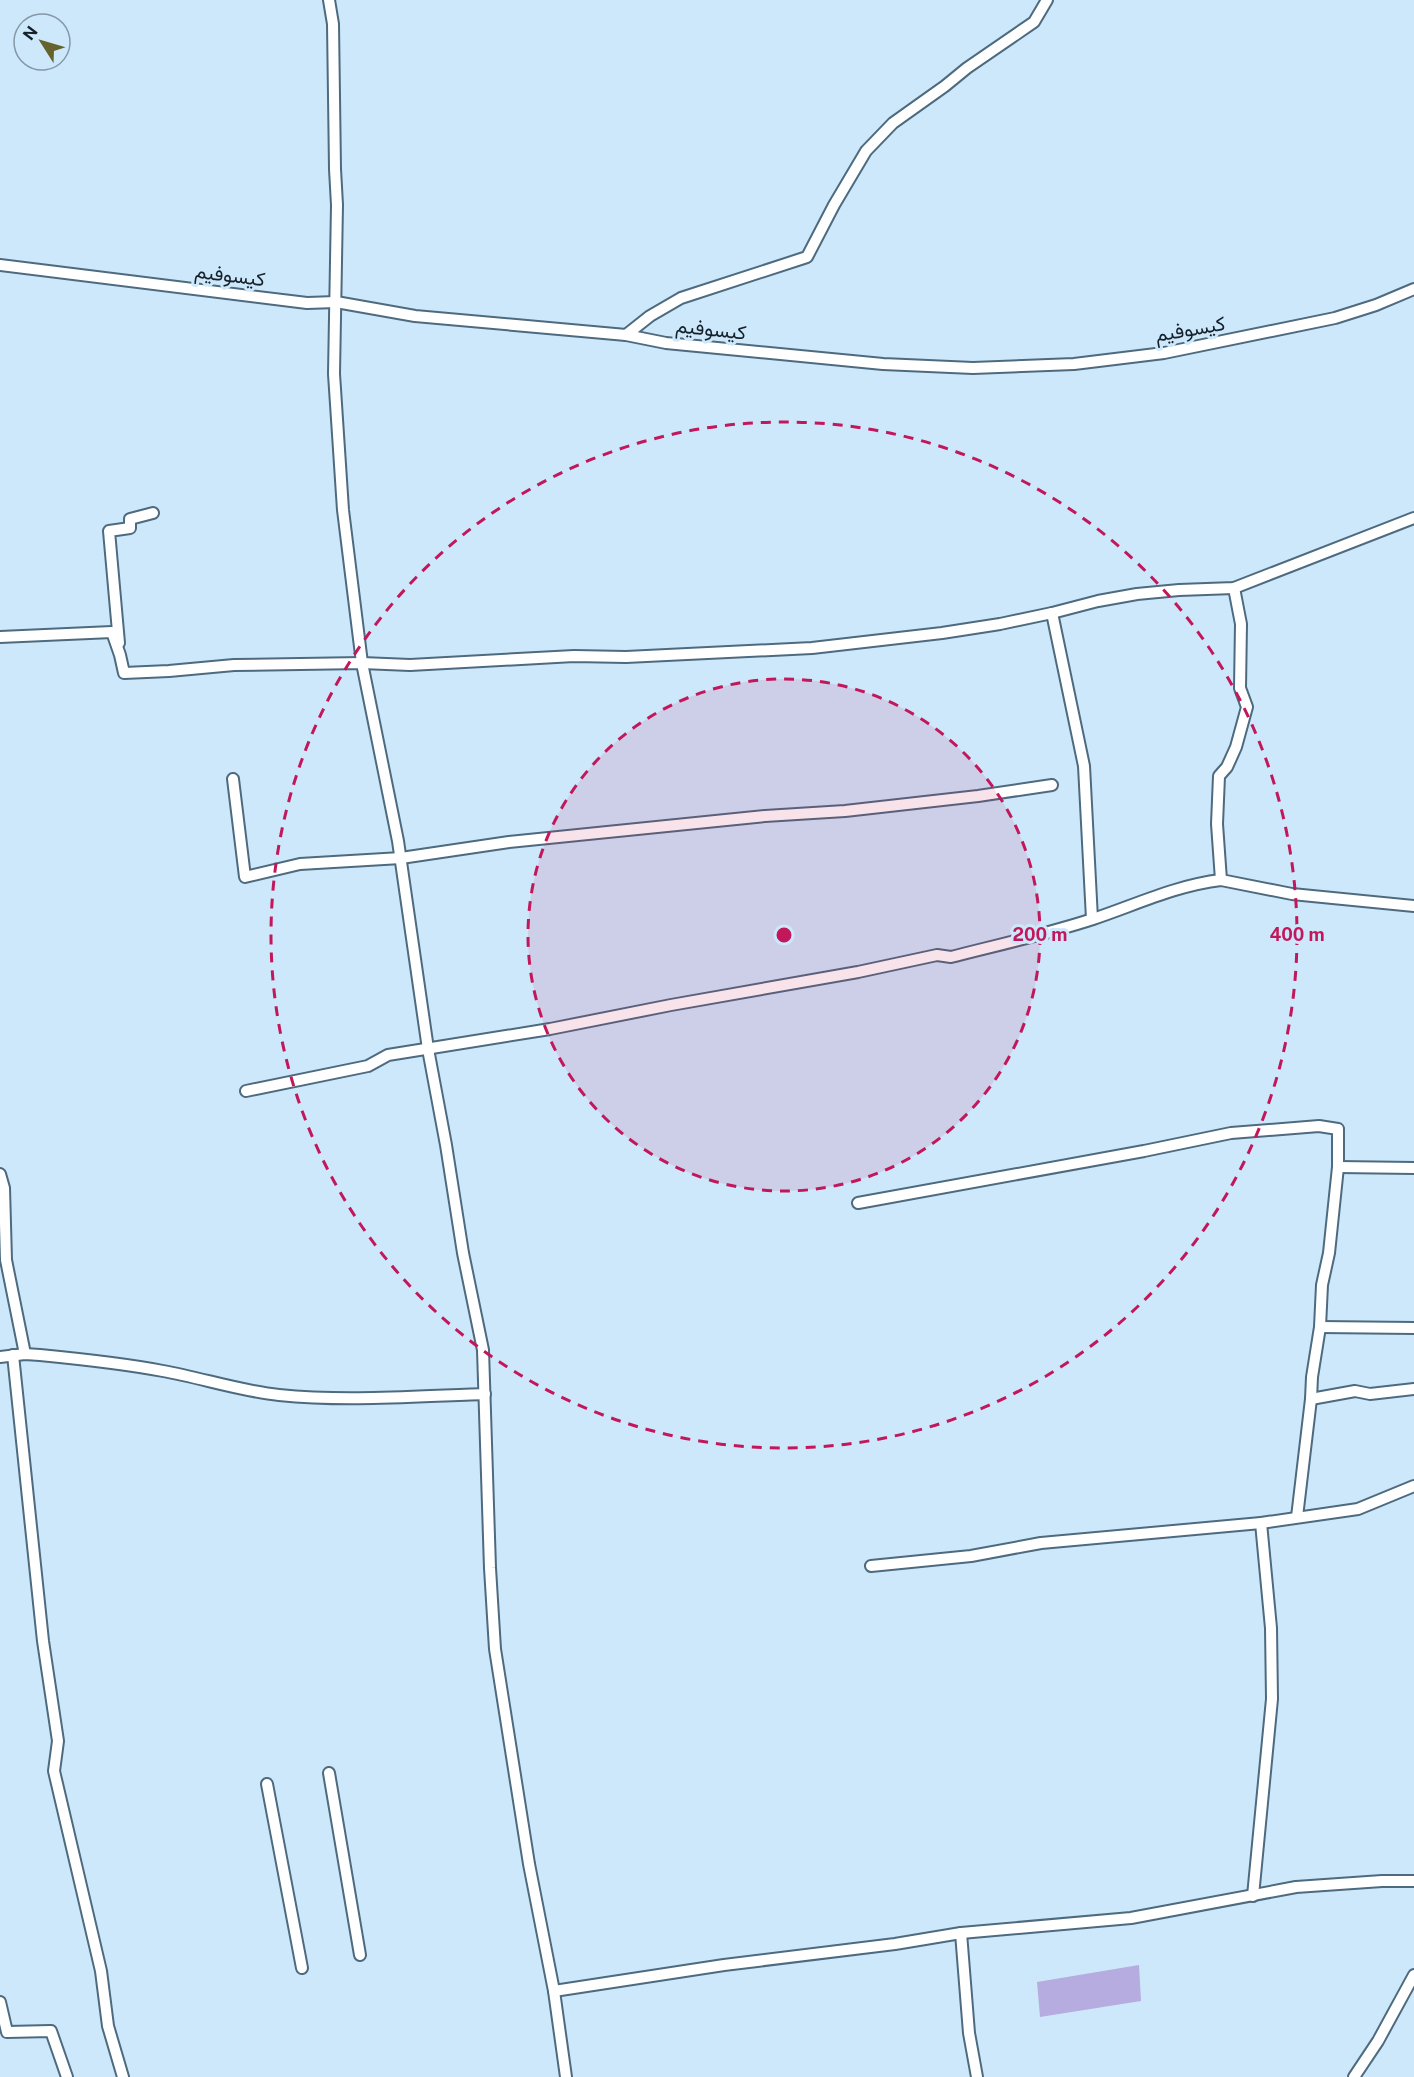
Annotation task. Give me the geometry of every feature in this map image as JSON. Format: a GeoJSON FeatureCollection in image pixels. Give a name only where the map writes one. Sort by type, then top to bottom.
{"type":"FeatureCollection","features":[{"type":"Feature","properties":{"kind":"street"},"geometry":{"type":"LineString","coordinates":[[329,0],[333,24],[335,169],[338,205],[334,374],[343,510],[362,663],[401,858],[428,1049],[463,1253],[483,1350],[489,1568],[495,1649],[529,1864],[554,1991],[566,2077]]}},
{"type":"Feature","properties":{"kind":"street"},"geometry":{"type":"LineString","coordinates":[[626,335],[650,316],[681,298],[807,257],[866,151],[893,123],[1034,22],[1047,0]]}},
{"type":"Feature","properties":{"kind":"street","name":"كيسوفيم"},"geometry":{"type":"LineString","coordinates":[[0,265],[307,303],[336,302],[415,316],[626,335],[666,343],[882,364],[973,369],[1074,364],[1164,353],[1335,318],[1376,305],[1414,289]]}},
{"type":"Feature","properties":{"kind":"street"},"geometry":{"type":"LineString","coordinates":[[120,655],[110,531],[130,528],[130,519],[153,513]]}},
{"type":"Feature","properties":{"kind":"street"},"geometry":{"type":"LineString","coordinates":[[0,637],[112,632],[124,673],[234,665],[362,663],[410,665],[574,656],[626,657],[812,648],[1000,624],[1137,594],[1234,588],[1414,518]]}},
{"type":"Feature","properties":{"kind":"street"},"geometry":{"type":"LineString","coordinates":[[1221,880],[1217,824],[1220,776],[1236,747],[1247,707],[1240,687],[1241,624],[1234,588]]}},
{"type":"Feature","properties":{"kind":"street"},"geometry":{"type":"LineString","coordinates":[[1052,613],[1084,766],[1092,919]]}},
{"type":"Feature","properties":{"kind":"street"},"geometry":{"type":"LineString","coordinates":[[233,779],[245,877],[300,864],[401,858],[509,842],[765,816],[845,811],[1052,785]]}},
{"type":"Feature","properties":{"kind":"street"},"geometry":{"type":"LineString","coordinates":[[246,1091],[368,1066],[388,1055],[550,1029],[858,972],[937,955],[951,957],[1092,919],[1193,884],[1221,880],[1292,894],[1414,906]]}},
{"type":"Feature","properties":{"kind":"street"},"geometry":{"type":"LineString","coordinates":[[858,1203],[1231,1133],[1319,1126],[1338,1129],[1338,1167],[1329,1253],[1322,1285],[1320,1327],[1312,1377],[1297,1517]]}},
{"type":"Feature","properties":{"kind":"street"},"geometry":{"type":"LineString","coordinates":[[1338,1167],[1414,1168]]}},
{"type":"Feature","properties":{"kind":"street"},"geometry":{"type":"LineString","coordinates":[[0,1174],[4,1188],[6,1260],[25,1354]]}},
{"type":"Feature","properties":{"kind":"street"},"geometry":{"type":"LineString","coordinates":[[1320,1327],[1414,1328]]}},
{"type":"Feature","properties":{"kind":"street"},"geometry":{"type":"LineString","coordinates":[[0,1357],[25,1354],[161,1371],[256,1391],[294,1396],[371,1398],[485,1394]]}},
{"type":"Feature","properties":{"kind":"street"},"geometry":{"type":"LineString","coordinates":[[13,1355],[44,1641],[58,1741],[54,1771],[101,1971],[108,2026],[123,2077]]}},
{"type":"Feature","properties":{"kind":"street"},"geometry":{"type":"LineString","coordinates":[[1311,1399],[1355,1391],[1370,1394],[1414,1389]]}},
{"type":"Feature","properties":{"kind":"street"},"geometry":{"type":"LineString","coordinates":[[871,1566],[971,1556],[1041,1543],[1261,1523],[1358,1509],[1414,1486]]}},
{"type":"Feature","properties":{"kind":"street"},"geometry":{"type":"LineString","coordinates":[[1253,1896],[1272,1699],[1271,1628],[1261,1523]]}},
{"type":"Feature","properties":{"kind":"street"},"geometry":{"type":"LineString","coordinates":[[329,1773],[360,1955]]}},
{"type":"Feature","properties":{"kind":"street"},"geometry":{"type":"LineString","coordinates":[[267,1784],[303,1968]]}},
{"type":"Feature","properties":{"kind":"street"},"geometry":{"type":"LineString","coordinates":[[554,1991],[961,1933],[1131,1918],[1296,1887],[1414,1881]]}},
{"type":"Feature","properties":{"kind":"street"},"geometry":{"type":"LineString","coordinates":[[961,1933],[969,2032],[977,2077]]}},
{"type":"Feature","properties":{"kind":"street"},"geometry":{"type":"LineString","coordinates":[[1354,2077],[1378,2041],[1414,1976]]}},
{"type":"Feature","properties":{"kind":"street"},"geometry":{"type":"LineString","coordinates":[[0,2002],[6,2032],[51,2031],[67,2077]]}},
{"type":"Feature","properties":{"kind":"shaded area"},"geometry":{"type":"Polygon","coordinates":[[[1139,1965],[1141,2001],[1040,2017],[1037,1982],[1139,1965]]]}}]}
